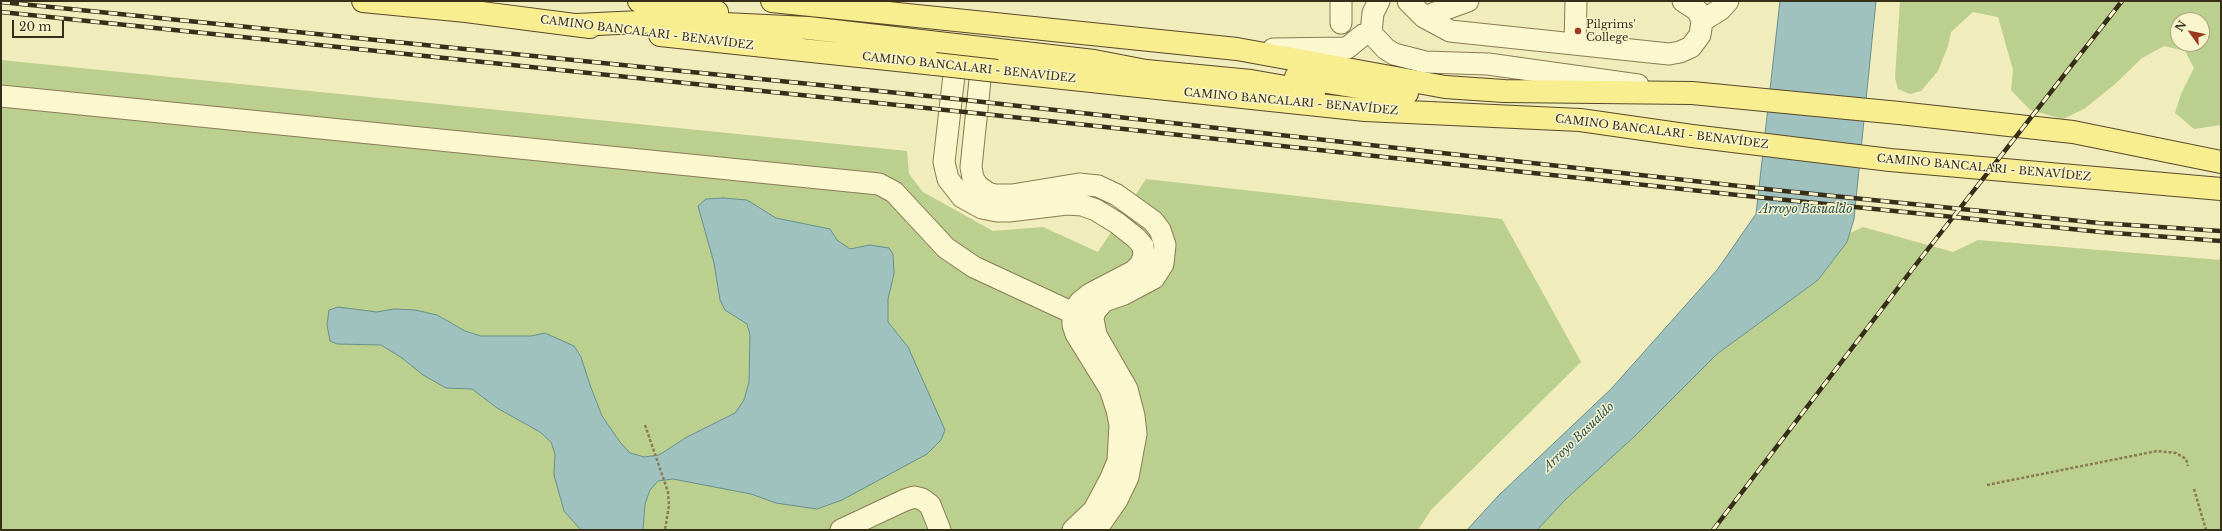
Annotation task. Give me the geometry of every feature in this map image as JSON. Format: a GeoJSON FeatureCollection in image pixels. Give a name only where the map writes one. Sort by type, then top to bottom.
{"type":"FeatureCollection","features":[{"type":"Feature","properties":{"kind":"main road","name":"CAMINO BANCALARI - BENAVÍDEZ"},"geometry":{"type":"LineString","coordinates":[[363,1],[466,11],[576,25],[1279,102],[1420,113],[1580,120],[1890,160],[2221,189]]}},
{"type":"Feature","properties":{"kind":"main road"},"geometry":{"type":"LineString","coordinates":[[639,1],[762,18],[808,28]]}},
{"type":"Feature","properties":{"kind":"main road"},"geometry":{"type":"LineString","coordinates":[[772,1],[1237,49],[1445,87],[1504,91],[1692,93],[1900,113],[2073,132],[2221,162]]}},
{"type":"Feature","properties":{"kind":"main road"},"geometry":{"type":"LineString","coordinates":[[576,25],[662,21],[808,28],[1094,61],[1146,71],[1251,81],[1420,113]]}},
{"type":"Feature","properties":{"kind":"main road"},"geometry":{"type":"LineString","coordinates":[[1094,61],[1195,63],[1232,66],[1401,93],[1425,92],[1445,87]]}},
{"type":"Feature","properties":{"kind":"street"},"geometry":{"type":"LineString","coordinates":[[1341,1],[1341,23]]}},
{"type":"Feature","properties":{"kind":"street"},"geometry":{"type":"LineString","coordinates":[[1379,1],[1373,13],[1371,33],[1386,49],[1394,54],[1425,62],[1488,64],[1692,93]]}},
{"type":"Feature","properties":{"kind":"street"},"geometry":{"type":"LineString","coordinates":[[1408,1],[1424,17],[1450,31],[1669,54],[1680,52],[1691,47],[1700,35],[1702,21],[1698,11],[1683,1]]}},
{"type":"Feature","properties":{"kind":"street"},"geometry":{"type":"LineString","coordinates":[[1424,17],[1468,1]]}},
{"type":"Feature","properties":{"kind":"street"},"geometry":{"type":"LineString","coordinates":[[1575,44],[1576,1]]}},
{"type":"Feature","properties":{"kind":"street"},"geometry":{"type":"LineString","coordinates":[[1702,21],[1721,9],[1728,1]]}},
{"type":"Feature","properties":{"kind":"street"},"geometry":{"type":"LineString","coordinates":[[1237,49],[1347,48],[1363,35],[1371,33]]}},
{"type":"Feature","properties":{"kind":"street"},"geometry":{"type":"LineString","coordinates":[[957,46],[944,162],[945,171],[952,186],[970,202],[997,211],[1009,211],[1066,204],[1082,205],[1104,215],[1136,238],[1143,246],[1144,256],[1140,265],[1134,271],[1090,294],[1080,302],[1073,313],[1073,325],[1076,334],[1110,389],[1117,410],[1120,431],[1118,461],[1111,478],[1094,510],[1072,530]]}},
{"type":"Feature","properties":{"kind":"street"},"geometry":{"type":"LineString","coordinates":[[983,49],[971,167],[973,178],[978,186],[988,193],[996,195],[1012,195],[1079,184],[1098,186],[1117,195],[1141,211],[1156,225],[1162,235],[1165,256],[1163,264],[1154,278],[1124,294],[1104,301],[1096,311],[1093,319],[1096,335],[1127,389],[1133,410],[1136,434],[1128,476],[1117,500],[1096,530]]}},
{"type":"Feature","properties":{"kind":"street"},"geometry":{"type":"LineString","coordinates":[[1,96],[879,184],[894,192],[946,248],[957,257],[974,267],[1073,313],[1093,319]]}},
{"type":"Feature","properties":{"kind":"street"},"geometry":{"type":"LineString","coordinates":[[1104,215],[1117,195]]}},
{"type":"Feature","properties":{"kind":"street"},"geometry":{"type":"LineString","coordinates":[[841,530],[914,497],[930,505],[940,530]]}},
{"type":"Feature","properties":{"kind":"path"},"geometry":{"type":"LineString","coordinates":[[645,425],[665,484],[669,505],[666,530]]}},
{"type":"Feature","properties":{"kind":"path"},"geometry":{"type":"LineString","coordinates":[[1987,485],[2157,451],[2176,453],[2186,459],[2188,466]]}},
{"type":"Feature","properties":{"kind":"path"},"geometry":{"type":"LineString","coordinates":[[2194,489],[2206,530]]}},
{"type":"Feature","properties":{"kind":"green space"},"geometry":{"type":"Polygon","coordinates":[[[1900,1],[2221,1],[2221,125],[2194,129],[2175,113],[2181,94],[2194,68],[2186,52],[2210,52],[2210,12],[2170,12],[2170,47],[2164,46],[2142,58],[2114,85],[2084,109],[2063,119],[2030,110],[2011,90],[2013,70],[1998,17],[1973,12],[1951,32],[1948,46],[1938,71],[1921,91],[1910,94],[1898,89],[1895,78],[1900,1]]]}},
{"type":"Feature","properties":{"kind":"green space"},"geometry":{"type":"Polygon","coordinates":[[[1,60],[907,151],[909,174],[923,192],[993,231],[1043,227],[1098,252],[1146,179],[1502,219],[1581,362],[1431,510],[1418,530],[1,530],[1,60]]]}},
{"type":"Feature","properties":{"kind":"green space"},"geometry":{"type":"Polygon","coordinates":[[[1863,227],[1953,252],[1978,240],[2221,260],[2221,530],[1537,530],[1567,498],[1636,435],[1717,354],[1818,280],[1847,242],[1850,233],[1863,227]]]}},
{"type":"Feature","properties":{"kind":"water","name":"Arroyo Basualdo"},"geometry":{"type":"Polygon","coordinates":[[[1780,1],[1876,1],[1854,219],[1847,242],[1818,280],[1717,354],[1636,435],[1567,498],[1537,530],[1467,530],[1498,496],[1611,389],[1717,270],[1756,214],[1780,1]]]}},
{"type":"Feature","properties":{"kind":"water"},"geometry":{"type":"Polygon","coordinates":[[[723,198],[747,200],[776,218],[830,229],[837,240],[850,249],[870,245],[889,248],[893,254],[894,274],[888,299],[888,322],[908,347],[945,430],[941,440],[927,454],[842,500],[817,509],[776,503],[751,494],[673,479],[658,481],[650,490],[645,504],[643,530],[581,530],[564,511],[554,475],[555,454],[551,442],[540,432],[497,408],[472,389],[446,388],[423,375],[402,358],[381,345],[337,344],[330,341],[327,325],[329,310],[338,307],[377,312],[394,309],[415,310],[437,315],[465,331],[481,336],[531,336],[545,333],[574,346],[581,357],[602,416],[620,442],[630,453],[644,457],[659,455],[687,437],[735,413],[744,400],[749,382],[750,335],[747,324],[725,310],[720,300],[714,263],[698,206],[706,199],[723,198]]]}},
{"type":"Feature","properties":{"kind":"railway"},"geometry":{"type":"LineString","coordinates":[[1713,530],[1914,267],[2122,1]]}},
{"type":"Feature","properties":{"kind":"railway"},"geometry":{"type":"LineString","coordinates":[[1,2],[938,97],[1784,191],[2099,223],[2221,231]]}},
{"type":"Feature","properties":{"kind":"railway"},"geometry":{"type":"LineString","coordinates":[[1,12],[984,114],[1747,196],[2101,232],[2221,241]]}},
{"type":"Feature","properties":{"kind":"place","name":"Pilgrims' College"},"geometry":{"type":"Point","coordinates":[1578,31]}}]}
